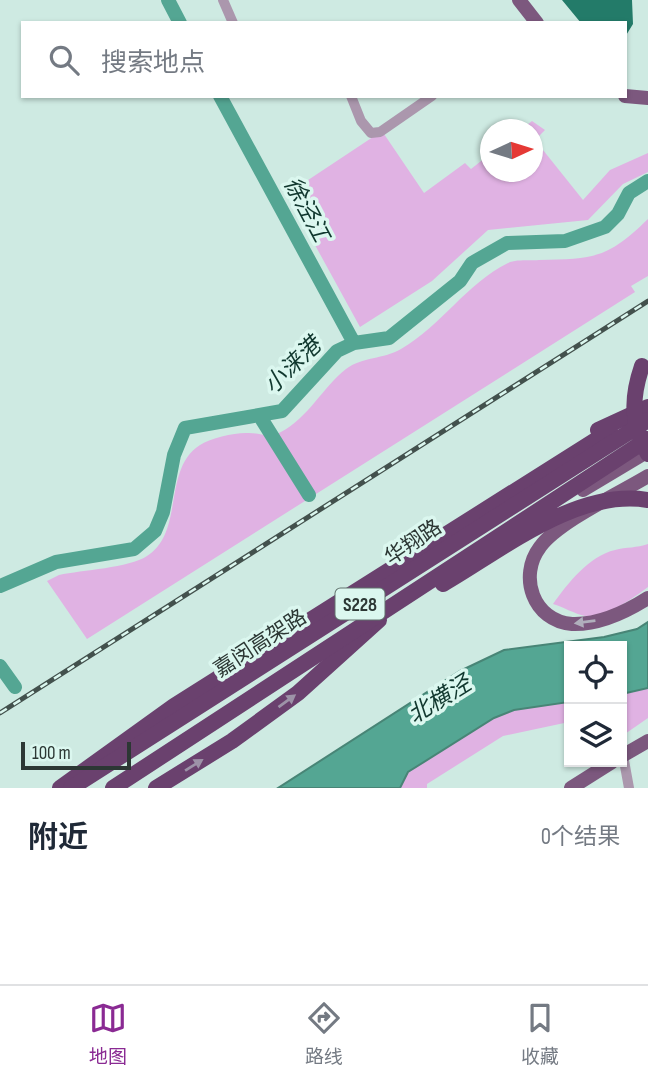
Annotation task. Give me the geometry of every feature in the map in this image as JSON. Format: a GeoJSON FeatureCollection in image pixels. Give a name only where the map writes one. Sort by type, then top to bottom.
{"type":"FeatureCollection","features":[{"type":"Feature","properties":{"kind":"highway"},"geometry":{"type":"LineString","coordinates":[[648,353],[637,382],[633,413],[637,433],[648,453]]}},
{"type":"Feature","properties":{"kind":"highway"},"geometry":{"type":"LineString","coordinates":[[307,621],[377,566],[465,510],[572,444],[648,407]]}},
{"type":"Feature","properties":{"kind":"highway"},"geometry":{"type":"LineString","coordinates":[[60,788],[174,706],[307,621],[600,437],[625,424],[648,417]]}},
{"type":"Feature","properties":{"kind":"highway","name":"嘉闵高架路"},"geometry":{"type":"LineString","coordinates":[[74,788],[648,417]]}},
{"type":"Feature","properties":{"kind":"highway","name":"嘉闵高架路"},"geometry":{"type":"LineString","coordinates":[[113,788],[648,439]]}},
{"type":"Feature","properties":{"kind":"highway"},"geometry":{"type":"LineString","coordinates":[[330,646],[402,609],[578,508],[603,499],[648,500]]}},
{"type":"Feature","properties":{"kind":"highway"},"geometry":{"type":"LineString","coordinates":[[156,788],[232,741],[298,693],[391,609]]}},
{"type":"Feature","properties":{"kind":"main road"},"geometry":{"type":"LineString","coordinates":[[519,0],[535,21]]}},
{"type":"Feature","properties":{"kind":"main road"},"geometry":{"type":"LineString","coordinates":[[627,96],[648,98]]}},
{"type":"Feature","properties":{"kind":"main road","name":"华翔路"},"geometry":{"type":"LineString","coordinates":[[100,781],[648,417]]}},
{"type":"Feature","properties":{"kind":"main road"},"geometry":{"type":"LineString","coordinates":[[74,788],[100,781],[648,453]]}},
{"type":"Feature","properties":{"kind":"main road"},"geometry":{"type":"LineString","coordinates":[[648,476],[554,533],[533,558],[529,575],[532,594],[545,613],[565,623],[584,623],[612,616],[648,598]]}},
{"type":"Feature","properties":{"kind":"main road"},"geometry":{"type":"LineString","coordinates":[[627,753],[648,741]]}},
{"type":"Feature","properties":{"kind":"main road"},"geometry":{"type":"LineString","coordinates":[[571,788],[604,767]]}},
{"type":"Feature","properties":{"kind":"street"},"geometry":{"type":"LineString","coordinates":[[223,0],[232,21]]}},
{"type":"Feature","properties":{"kind":"street"},"geometry":{"type":"LineString","coordinates":[[352,98],[361,121],[371,133],[380,132],[429,98]]}},
{"type":"Feature","properties":{"kind":"street"},"geometry":{"type":"LineString","coordinates":[[622,767],[629,788]]}},
{"type":"Feature","properties":{"kind":"shaded area"},"geometry":{"type":"Polygon","coordinates":[[[382,131],[424,193],[465,163],[471,169],[480,162],[480,182],[543,182],[543,150],[583,200],[610,170],[648,153],[648,172],[623,184],[588,220],[488,230],[432,281],[360,327],[287,194],[382,131]]]}},
{"type":"Feature","properties":{"kind":"shaded area"},"geometry":{"type":"Polygon","coordinates":[[[648,219],[648,276],[631,286],[635,292],[87,639],[47,581],[59,575],[117,566],[147,556],[159,545],[166,532],[181,469],[188,456],[200,445],[234,434],[272,435],[281,432],[299,419],[346,369],[359,362],[394,352],[415,340],[493,271],[515,261],[574,259],[600,254],[622,242],[648,219]]]}},
{"type":"Feature","properties":{"kind":"shaded area"},"geometry":{"type":"Polygon","coordinates":[[[648,544],[648,587],[627,602],[593,616],[581,615],[553,604],[572,579],[596,558],[615,550],[648,544]]]}},
{"type":"Feature","properties":{"kind":"shaded area"},"geometry":{"type":"Polygon","coordinates":[[[648,688],[648,718],[627,733],[627,704],[627,693],[648,688]]]}},
{"type":"Feature","properties":{"kind":"shaded area"},"geometry":{"type":"Polygon","coordinates":[[[564,703],[564,723],[503,736],[427,784],[427,788],[400,788],[408,772],[494,718],[514,710],[564,703]]]}},
{"type":"Feature","properties":{"kind":"water"},"geometry":{"type":"Polygon","coordinates":[[[648,622],[648,688],[627,693],[627,641],[573,641],[604,637],[637,629],[648,622]]]}},
{"type":"Feature","properties":{"kind":"water","name":"北横泾"},"geometry":{"type":"Polygon","coordinates":[[[564,642],[564,703],[514,710],[494,718],[408,772],[400,788],[278,788],[460,671],[504,650],[564,642]]]}},
{"type":"Feature","properties":{"kind":"building"},"geometry":{"type":"Polygon","coordinates":[[[562,0],[632,0],[633,24],[627,34],[627,21],[579,21],[562,0]]]}},
{"type":"Feature","properties":{"kind":"waterway","name":"徐泾江"},"geometry":{"type":"LineString","coordinates":[[168,0],[179,21]]}},
{"type":"Feature","properties":{"kind":"waterway","name":"徐泾江"},"geometry":{"type":"LineString","coordinates":[[221,98],[354,343]]}},
{"type":"Feature","properties":{"kind":"waterway","name":"小涞港"},"geometry":{"type":"LineString","coordinates":[[0,586],[56,562],[134,549],[155,531],[163,512],[174,455],[185,428],[282,411],[337,351],[354,343],[389,338],[460,281],[472,263],[507,243],[565,241],[605,227],[618,214],[629,193],[648,181]]}},
{"type":"Feature","properties":{"kind":"waterway"},"geometry":{"type":"LineString","coordinates":[[259,415],[309,495]]}},
{"type":"Feature","properties":{"kind":"waterway"},"geometry":{"type":"LineString","coordinates":[[0,666],[15,687]]}},
{"type":"Feature","properties":{"kind":"railway"},"geometry":{"type":"LineString","coordinates":[[0,713],[648,301]]}}]}
